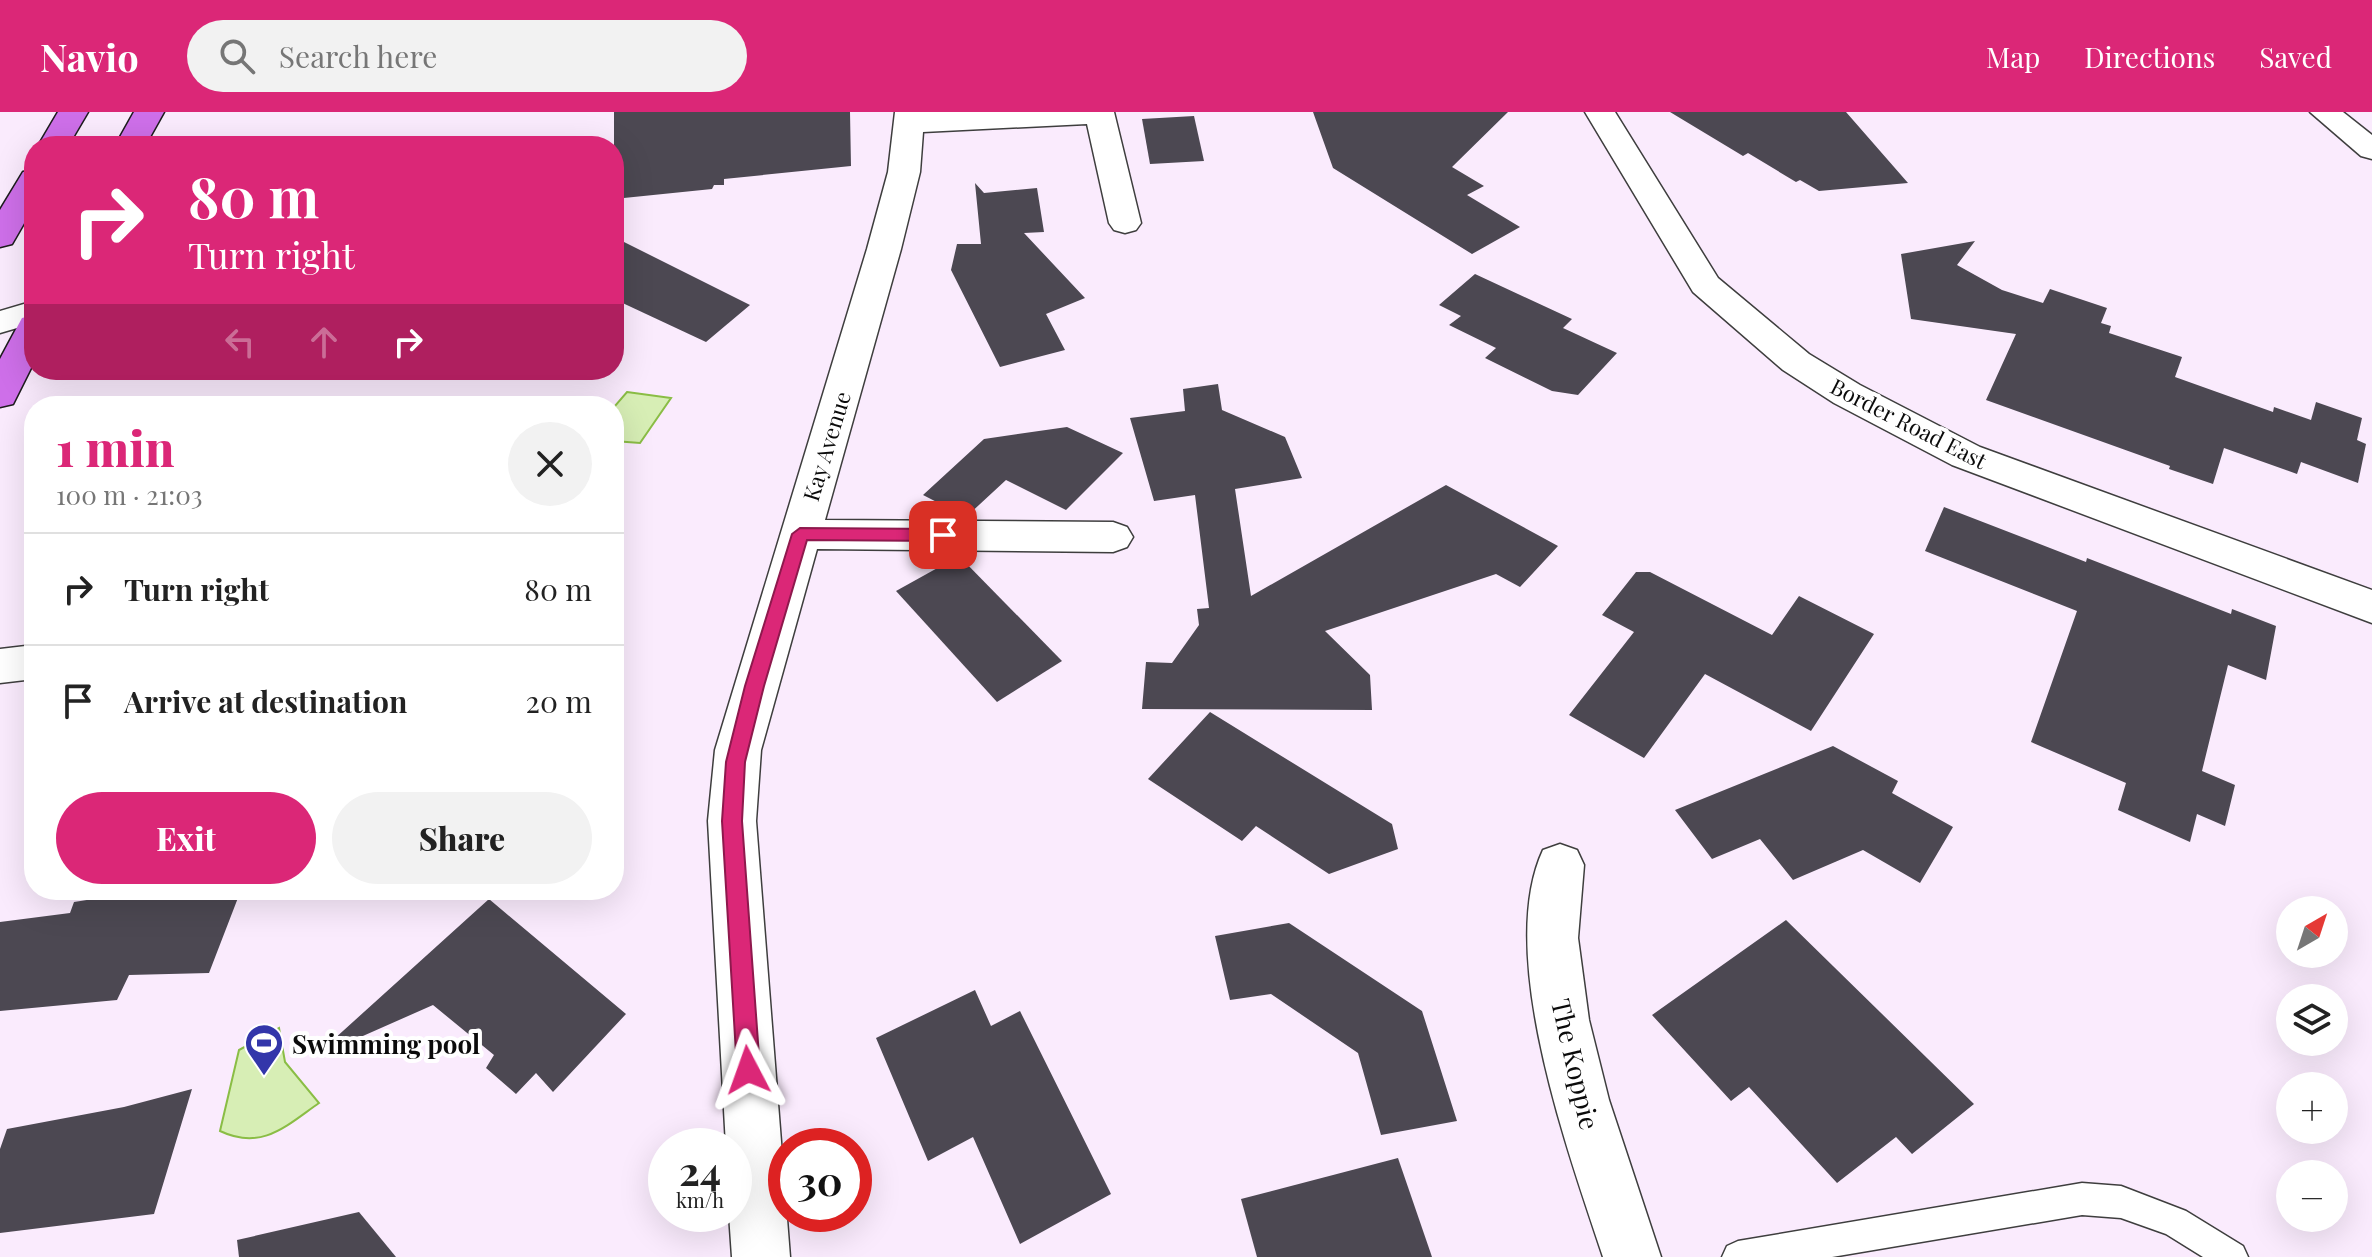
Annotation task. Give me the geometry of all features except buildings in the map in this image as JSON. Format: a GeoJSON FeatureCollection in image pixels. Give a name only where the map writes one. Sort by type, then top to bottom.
{"type":"FeatureCollection","features":[{"type":"Feature","properties":{"kind":"main road"},"geometry":{"type":"LineString","coordinates":[[59,136],[73,112]]}},
{"type":"Feature","properties":{"kind":"main road"},"geometry":{"type":"LineString","coordinates":[[136,136],[149,112]]}},
{"type":"Feature","properties":{"kind":"main road"},"geometry":{"type":"LineString","coordinates":[[0,237],[24,196]]}},
{"type":"Feature","properties":{"kind":"main road"},"geometry":{"type":"LineString","coordinates":[[0,395],[24,346]]}},
{"type":"Feature","properties":{"kind":"street","name":"Border Road East"},"geometry":{"type":"LineString","coordinates":[[1600,112],[1705,285],[1796,362],[1847,394],[1966,456],[2372,607]]}},
{"type":"Feature","properties":{"kind":"street"},"geometry":{"type":"LineString","coordinates":[[2325,112],[2372,150]]}},
{"type":"Feature","properties":{"kind":"street"},"geometry":{"type":"LineString","coordinates":[[910,118],[1099,113],[1125,223]]}},
{"type":"Feature","properties":{"kind":"street","name":"Kay Avenue"},"geometry":{"type":"LineString","coordinates":[[761,1257],[732,821],[738,750],[884,249],[904,172],[910,118]]}},
{"type":"Feature","properties":{"kind":"street"},"geometry":{"type":"LineString","coordinates":[[0,322],[24,315]]}},
{"type":"Feature","properties":{"kind":"street"},"geometry":{"type":"LineString","coordinates":[[800,534],[1113,537]]}},
{"type":"Feature","properties":{"kind":"street"},"geometry":{"type":"LineString","coordinates":[[0,666],[24,663]]}},
{"type":"Feature","properties":{"kind":"street","name":"The Koppie"},"geometry":{"type":"LineString","coordinates":[[1560,865],[1553,934],[1562,1012],[1584,1113],[1632,1257]]}},
{"type":"Feature","properties":{"kind":"lane"},"geometry":{"type":"LineString","coordinates":[[1738,1257],[2082,1199],[2121,1202],[2175,1222],[2232,1257]]}},
{"type":"Feature","properties":{"kind":"shaded area"},"geometry":{"type":"Polygon","coordinates":[[[627,392],[671,398],[640,443],[624,442],[624,396],[627,392]]]}},
{"type":"Feature","properties":{"kind":"shaded area","name":"Swimming pool"},"geometry":{"type":"Polygon","coordinates":[[[279,1028],[285,1062],[319,1103],[284,1127],[261,1137],[235,1136],[220,1131],[239,1050],[279,1028]]]}},
{"type":"Feature","properties":{"kind":"place","name":"Swimming pool"},"geometry":{"type":"Point","coordinates":[264,1077]}},
{"type":"Feature","properties":{"kind":"route"},"geometry":{"type":"LineString","coordinates":[[748,1070],[732,821],[735,762],[754,686],[800,534],[943,535]]}}]}
